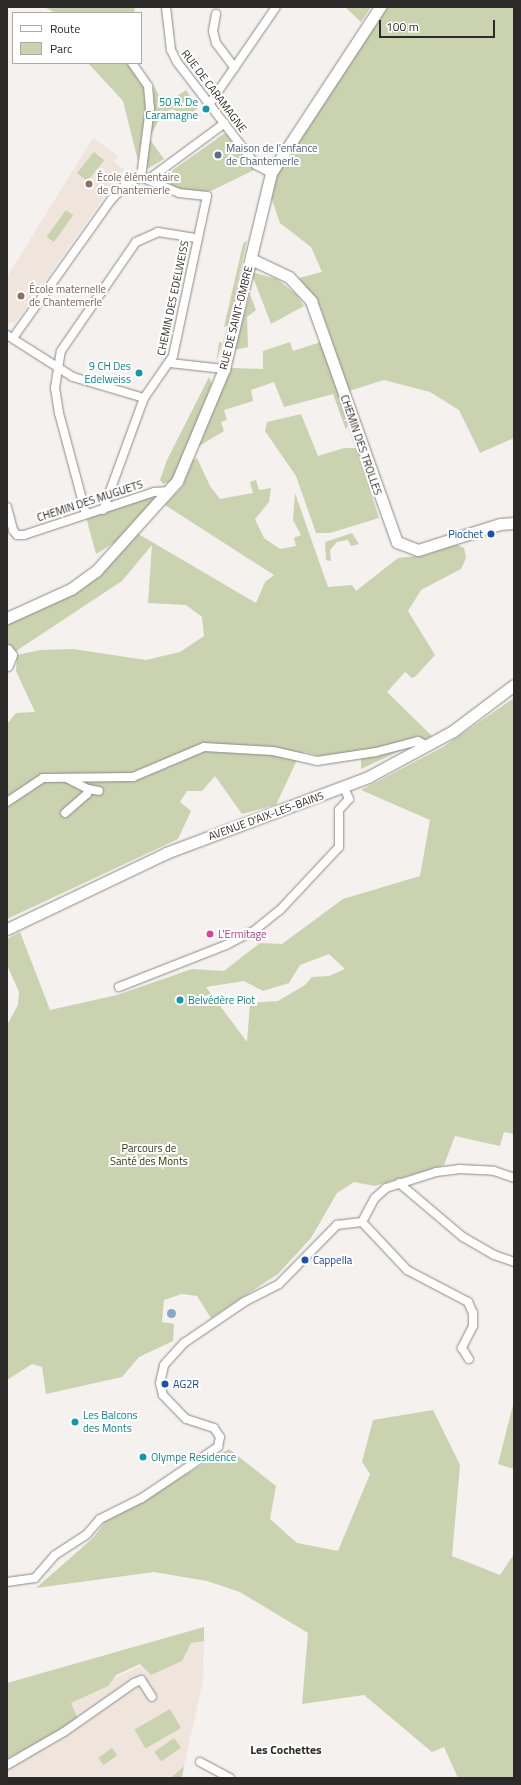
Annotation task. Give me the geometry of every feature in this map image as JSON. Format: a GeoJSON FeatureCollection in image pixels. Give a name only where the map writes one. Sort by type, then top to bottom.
{"type":"FeatureCollection","features":[{"type":"Feature","properties":{"kind":"street","name":"RUE DE CARAMAGNE"},"geometry":{"type":"LineString","coordinates":[[166,7],[171,50],[256,165],[271,173]]}},
{"type":"Feature","properties":{"kind":"street"},"geometry":{"type":"LineString","coordinates":[[210,103],[276,7]]}},
{"type":"Feature","properties":{"kind":"street","name":"RUE DE SAINT-OMBRE"},"geometry":{"type":"LineString","coordinates":[[7,618],[85,580],[170,490],[189,456],[224,369],[271,173],[380,7]]}},
{"type":"Feature","properties":{"kind":"street"},"geometry":{"type":"LineString","coordinates":[[216,14],[213,32],[216,43],[235,68]]}},
{"type":"Feature","properties":{"kind":"street"},"geometry":{"type":"LineString","coordinates":[[133,64],[148,86],[150,108],[145,178]]}},
{"type":"Feature","properties":{"kind":"street"},"geometry":{"type":"LineString","coordinates":[[144,398],[58,370],[10,337],[111,200],[126,184],[145,178],[225,123]]}},
{"type":"Feature","properties":{"kind":"street","name":"CHEMIN DES EDELWEISS"},"geometry":{"type":"LineString","coordinates":[[103,510],[144,398],[170,363],[207,196],[179,193],[145,178]]}},
{"type":"Feature","properties":{"kind":"street"},"geometry":{"type":"LineString","coordinates":[[86,514],[59,413],[58,370],[61,351],[80,320],[136,242],[158,232],[197,238]]}},
{"type":"Feature","properties":{"kind":"street","name":"CHEMIN DES TROLLES"},"geometry":{"type":"LineString","coordinates":[[250,259],[288,277],[311,301],[397,542],[418,550],[500,524],[514,523]]}},
{"type":"Feature","properties":{"kind":"street"},"geometry":{"type":"LineString","coordinates":[[170,363],[224,369]]}},
{"type":"Feature","properties":{"kind":"street","name":"CHEMIN DES MUGUETS"},"geometry":{"type":"LineString","coordinates":[[7,507],[17,535],[103,510],[154,492],[170,490]]}},
{"type":"Feature","properties":{"kind":"street"},"geometry":{"type":"LineString","coordinates":[[7,650],[11,655],[7,665]]}},
{"type":"Feature","properties":{"kind":"street","name":"AVENUE D'AIX-LES-BAINS"},"geometry":{"type":"LineString","coordinates":[[7,928],[166,853],[344,787],[427,746],[465,723],[514,685]]}},
{"type":"Feature","properties":{"kind":"street"},"geometry":{"type":"LineString","coordinates":[[7,802],[37,781],[64,776],[133,777],[204,747],[273,751],[317,761],[376,752],[418,741],[427,746]]}},
{"type":"Feature","properties":{"kind":"street"},"geometry":{"type":"LineString","coordinates":[[64,776],[88,789],[99,792]]}},
{"type":"Feature","properties":{"kind":"street"},"geometry":{"type":"LineString","coordinates":[[119,987],[226,945],[255,930],[280,910],[339,847],[339,810],[350,799],[344,787]]}},
{"type":"Feature","properties":{"kind":"street"},"geometry":{"type":"LineString","coordinates":[[65,813],[87,794],[88,789]]}},
{"type":"Feature","properties":{"kind":"street"},"geometry":{"type":"LineString","coordinates":[[362,1222],[375,1198],[399,1183],[459,1169],[494,1171],[514,1178]]}},
{"type":"Feature","properties":{"kind":"street"},"geometry":{"type":"LineString","coordinates":[[399,1183],[463,1237],[494,1256],[514,1262]]}},
{"type":"Feature","properties":{"kind":"street"},"geometry":{"type":"LineString","coordinates":[[7,1582],[35,1578],[55,1555],[87,1534],[100,1519],[142,1498],[218,1447],[220,1437],[214,1428],[186,1419],[168,1403],[160,1383],[163,1368],[168,1359],[197,1334],[279,1284],[328,1231],[347,1223],[362,1222]]}},
{"type":"Feature","properties":{"kind":"street"},"geometry":{"type":"LineString","coordinates":[[362,1222],[407,1270],[468,1302],[473,1313],[473,1326],[462,1348],[469,1359]]}},
{"type":"Feature","properties":{"kind":"street"},"geometry":{"type":"LineString","coordinates":[[7,1765],[64,1732],[140,1680],[152,1697]]}},
{"type":"Feature","properties":{"kind":"street"},"geometry":{"type":"LineString","coordinates":[[200,1762],[230,1778]]}},
{"type":"Feature","properties":{"kind":"shaded area","name":"École élémentaire de Chantemerle"},"geometry":{"type":"Polygon","coordinates":[[[93,138],[118,156],[114,162],[124,169],[20,316],[15,322],[7,323],[7,277],[93,138]]]}},
{"type":"Feature","properties":{"kind":"shaded area"},"geometry":{"type":"Polygon","coordinates":[[[204,1641],[203,1681],[184,1766],[171,1778],[7,1778],[7,1727],[191,1643],[204,1641]]]}},
{"type":"Feature","properties":{"kind":"green space"},"geometry":{"type":"Polygon","coordinates":[[[44,7],[135,7],[134,12],[54,12],[44,7]]]}},
{"type":"Feature","properties":{"kind":"green space"},"geometry":{"type":"Polygon","coordinates":[[[345,7],[371,7],[361,22],[345,7]]]}},
{"type":"Feature","properties":{"kind":"green space"},"geometry":{"type":"Polygon","coordinates":[[[383,7],[514,7],[514,438],[480,453],[459,410],[430,392],[384,380],[349,391],[320,306],[299,278],[322,272],[311,247],[280,223],[268,188],[383,7]]]}},
{"type":"Feature","properties":{"kind":"green space"},"geometry":{"type":"Polygon","coordinates":[[[89,64],[128,64],[143,83],[147,101],[138,161],[123,101],[89,64]]]}},
{"type":"Feature","properties":{"kind":"green space"},"geometry":{"type":"Polygon","coordinates":[[[154,85],[160,99],[173,99],[186,90],[198,108],[186,117],[173,109],[163,112],[151,135],[154,85]]]}},
{"type":"Feature","properties":{"kind":"green space","name":"Maison de l'enfance de Chantemerle"},"geometry":{"type":"Polygon","coordinates":[[[225,133],[254,170],[211,191],[181,191],[172,187],[169,181],[173,170],[225,133]]]}},
{"type":"Feature","properties":{"kind":"green space"},"geometry":{"type":"Polygon","coordinates":[[[151,141],[164,159],[147,169],[147,144],[151,141]]]}},
{"type":"Feature","properties":{"kind":"green space"},"geometry":{"type":"Polygon","coordinates":[[[94,152],[104,160],[87,181],[77,173],[94,152]]]}},
{"type":"Feature","properties":{"kind":"green space"},"geometry":{"type":"Polygon","coordinates":[[[66,210],[73,215],[54,242],[47,237],[66,210]]]}},
{"type":"Feature","properties":{"kind":"green space"},"geometry":{"type":"Polygon","coordinates":[[[247,240],[228,325],[224,327],[243,244],[247,240]]]}},
{"type":"Feature","properties":{"kind":"green space"},"geometry":{"type":"Polygon","coordinates":[[[251,272],[277,279],[297,295],[304,306],[271,324],[251,272]]]}},
{"type":"Feature","properties":{"kind":"green space"},"geometry":{"type":"Polygon","coordinates":[[[250,294],[256,310],[247,317],[248,347],[234,350],[250,294]]]}},
{"type":"Feature","properties":{"kind":"green space"},"geometry":{"type":"Polygon","coordinates":[[[221,342],[222,344],[216,362],[219,343],[221,342]]]}},
{"type":"Feature","properties":{"kind":"green space"},"geometry":{"type":"Polygon","coordinates":[[[290,342],[293,351],[321,342],[349,421],[346,430],[333,394],[284,407],[274,382],[251,390],[253,401],[224,410],[227,420],[221,422],[224,431],[199,446],[231,368],[263,369],[263,351],[290,342]]]}},
{"type":"Feature","properties":{"kind":"green space"},"geometry":{"type":"Polygon","coordinates":[[[209,377],[212,384],[172,481],[163,484],[160,480],[167,460],[209,377]]]}},
{"type":"Feature","properties":{"kind":"green space"},"geometry":{"type":"Polygon","coordinates":[[[301,414],[318,456],[344,448],[357,448],[379,518],[330,533],[316,533],[296,476],[265,431],[267,422],[301,414]]]}},
{"type":"Feature","properties":{"kind":"green space"},"geometry":{"type":"Polygon","coordinates":[[[197,458],[210,486],[220,499],[253,493],[250,482],[256,480],[259,490],[271,488],[269,502],[255,519],[264,538],[280,549],[296,546],[294,538],[301,535],[293,520],[295,493],[328,587],[352,585],[356,591],[398,558],[426,555],[455,544],[464,548],[466,558],[461,569],[421,590],[408,611],[435,655],[416,676],[412,678],[405,672],[387,692],[432,736],[361,769],[361,752],[320,756],[304,752],[297,760],[276,805],[242,814],[215,776],[202,791],[187,791],[180,802],[191,811],[178,839],[7,919],[7,724],[16,713],[35,712],[16,671],[17,655],[40,650],[73,649],[146,660],[180,652],[204,636],[202,617],[186,605],[148,603],[152,545],[122,581],[7,657],[7,623],[75,591],[135,532],[256,603],[265,582],[274,575],[165,505],[182,487],[193,460],[197,458]]]}},
{"type":"Feature","properties":{"kind":"green space"},"geometry":{"type":"Polygon","coordinates":[[[153,496],[156,499],[117,541],[96,554],[86,517],[153,496]]]}},
{"type":"Feature","properties":{"kind":"green space"},"geometry":{"type":"Polygon","coordinates":[[[352,533],[359,544],[351,546],[348,540],[337,542],[330,550],[331,561],[326,560],[325,542],[352,533]]]}},
{"type":"Feature","properties":{"kind":"green space","name":"Parcours de Santé des Monts"},"geometry":{"type":"Polygon","coordinates":[[[514,698],[514,1134],[504,1132],[500,1146],[455,1136],[444,1165],[375,1186],[354,1182],[337,1193],[311,1238],[278,1274],[211,1318],[197,1296],[182,1294],[164,1300],[162,1322],[174,1324],[173,1341],[139,1357],[122,1377],[46,1394],[42,1367],[32,1364],[7,1380],[7,1025],[18,1005],[19,992],[7,965],[7,939],[20,932],[50,1010],[117,995],[192,969],[224,971],[260,943],[282,944],[343,899],[420,876],[430,820],[361,790],[443,747],[514,698]],[[329,954],[300,965],[289,983],[263,991],[244,981],[206,987],[247,1042],[250,1003],[278,1001],[305,985],[312,977],[329,976],[345,969],[329,954]]]}},
{"type":"Feature","properties":{"kind":"green space"},"geometry":{"type":"Polygon","coordinates":[[[514,1401],[514,1469],[498,1464],[514,1401]]]}},
{"type":"Feature","properties":{"kind":"green space"},"geometry":{"type":"Polygon","coordinates":[[[433,1410],[460,1465],[452,1556],[500,1575],[514,1554],[514,1778],[458,1778],[444,1747],[432,1752],[364,1695],[302,1704],[308,1633],[240,1592],[207,1581],[154,1572],[36,1588],[93,1538],[105,1522],[229,1449],[276,1486],[270,1519],[297,1543],[338,1551],[370,1474],[362,1462],[373,1420],[433,1410]]]}},
{"type":"Feature","properties":{"kind":"green space"},"geometry":{"type":"Polygon","coordinates":[[[204,1627],[204,1641],[191,1643],[182,1661],[151,1675],[140,1664],[116,1675],[108,1686],[71,1703],[78,1719],[7,1759],[7,1683],[204,1627]]]}},
{"type":"Feature","properties":{"kind":"green space"},"geometry":{"type":"Polygon","coordinates":[[[170,1709],[181,1728],[145,1749],[134,1730],[170,1709]]]}},
{"type":"Feature","properties":{"kind":"green space"},"geometry":{"type":"Polygon","coordinates":[[[174,1738],[181,1748],[161,1762],[154,1752],[174,1738]]]}},
{"type":"Feature","properties":{"kind":"green space"},"geometry":{"type":"Polygon","coordinates":[[[112,1748],[117,1755],[104,1765],[98,1758],[112,1748]]]}},
{"type":"Feature","properties":{"kind":"green space"},"geometry":{"type":"Polygon","coordinates":[[[184,1766],[182,1778],[171,1778],[184,1766]]]}},
{"type":"Feature","properties":{"kind":"water"},"geometry":{"type":"Polygon","coordinates":[[[169,1309],[173,1309],[175,1313],[173,1317],[169,1317],[167,1315],[167,1311],[169,1309]]]}},
{"type":"Feature","properties":{"kind":"place","name":"50 R. De Caramagne"},"geometry":{"type":"Point","coordinates":[206,109]}},
{"type":"Feature","properties":{"kind":"place","name":"Maison de l'enfance de Chantemerle"},"geometry":{"type":"Point","coordinates":[218,155]}},
{"type":"Feature","properties":{"kind":"place","name":"École élémentaire de Chantemerle"},"geometry":{"type":"Point","coordinates":[89,184]}},
{"type":"Feature","properties":{"kind":"place","name":"École maternelle de Chantemerle"},"geometry":{"type":"Point","coordinates":[21,296]}},
{"type":"Feature","properties":{"kind":"place","name":"9 CH Des Edelweiss"},"geometry":{"type":"Point","coordinates":[139,373]}},
{"type":"Feature","properties":{"kind":"place","name":"Piochet"},"geometry":{"type":"Point","coordinates":[491,534]}},
{"type":"Feature","properties":{"kind":"place","name":"L'Ermitage"},"geometry":{"type":"Point","coordinates":[210,934]}},
{"type":"Feature","properties":{"kind":"place","name":"Belvédère Piot"},"geometry":{"type":"Point","coordinates":[180,1000]}},
{"type":"Feature","properties":{"kind":"place","name":"Cappella"},"geometry":{"type":"Point","coordinates":[305,1260]}},
{"type":"Feature","properties":{"kind":"place","name":"AG2R"},"geometry":{"type":"Point","coordinates":[165,1384]}},
{"type":"Feature","properties":{"kind":"place","name":"Les Balcons des Monts"},"geometry":{"type":"Point","coordinates":[75,1422]}},
{"type":"Feature","properties":{"kind":"place","name":"Olympe Residence"},"geometry":{"type":"Point","coordinates":[143,1457]}},
{"type":"Feature","properties":{"kind":"district","name":"Les Cochettes"},"geometry":{"type":"Point","coordinates":[286,1750]}}]}
